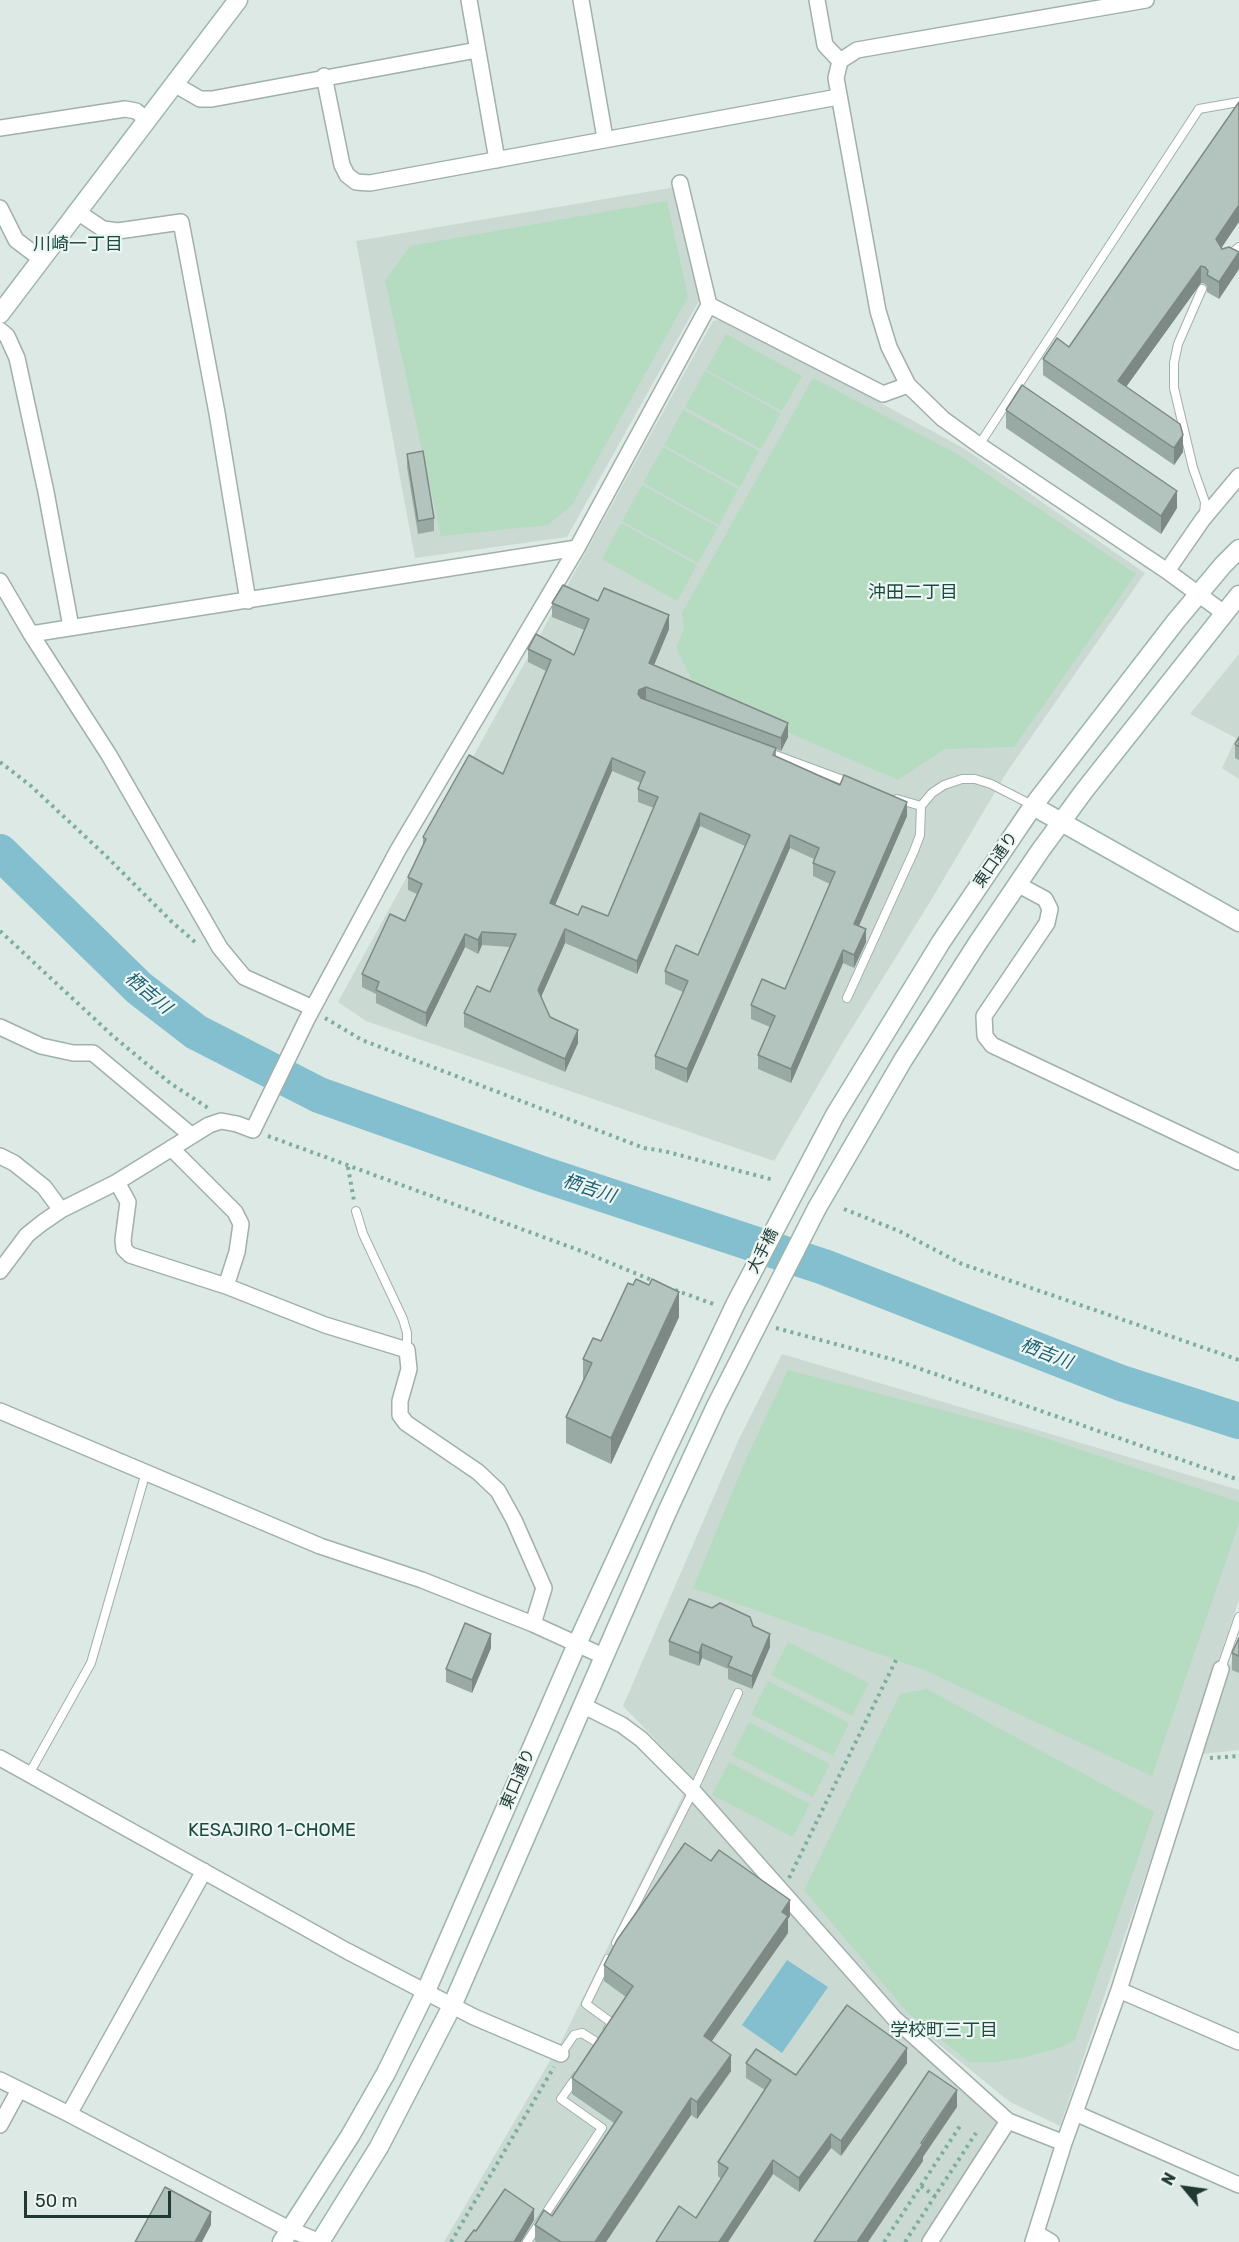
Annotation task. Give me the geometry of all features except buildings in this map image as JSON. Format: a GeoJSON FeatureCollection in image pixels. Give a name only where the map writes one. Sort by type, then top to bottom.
{"type":"FeatureCollection","features":[{"type":"Feature","properties":{"kind":"street"},"geometry":{"type":"LineString","coordinates":[[0,314],[238,0]]}},
{"type":"Feature","properties":{"kind":"street"},"geometry":{"type":"LineString","coordinates":[[469,0],[497,160]]}},
{"type":"Feature","properties":{"kind":"street"},"geometry":{"type":"LineString","coordinates":[[581,0],[605,138]]}},
{"type":"Feature","properties":{"kind":"street"},"geometry":{"type":"LineString","coordinates":[[817,0],[825,45],[840,61]]}},
{"type":"Feature","properties":{"kind":"street"},"geometry":{"type":"LineString","coordinates":[[1146,0],[858,50],[840,61],[836,78],[838,97],[878,311],[889,347],[908,385],[943,419],[979,445],[1167,571],[1231,618]]}},
{"type":"Feature","properties":{"kind":"street"},"geometry":{"type":"LineString","coordinates":[[174,84],[200,99],[238,95],[324,76],[477,50]]}},
{"type":"Feature","properties":{"kind":"street"},"geometry":{"type":"LineString","coordinates":[[324,76],[342,165],[347,175],[356,182],[370,183],[838,97]]}},
{"type":"Feature","properties":{"kind":"street"},"geometry":{"type":"LineString","coordinates":[[0,128],[125,109],[136,111],[146,119]]}},
{"type":"Feature","properties":{"kind":"street"},"geometry":{"type":"LineString","coordinates":[[0,1271],[27,1235],[61,1210],[117,1182],[191,1135],[221,1121],[255,1126],[315,1015],[398,850],[577,548],[709,305],[680,183]]}},
{"type":"Feature","properties":{"kind":"street"},"geometry":{"type":"LineString","coordinates":[[0,208],[15,240],[41,259]]}},
{"type":"Feature","properties":{"kind":"street"},"geometry":{"type":"LineString","coordinates":[[76,211],[103,228],[118,231],[181,222],[217,413],[248,601]]}},
{"type":"Feature","properties":{"kind":"street"},"geometry":{"type":"LineString","coordinates":[[709,305],[883,394],[908,385]]}},
{"type":"Feature","properties":{"kind":"street"},"geometry":{"type":"LineString","coordinates":[[0,330],[7,336],[17,358],[46,492],[71,627]]}},
{"type":"Feature","properties":{"kind":"street"},"geometry":{"type":"LineString","coordinates":[[1167,571],[1203,519],[1239,476]]}},
{"type":"Feature","properties":{"kind":"street"},"geometry":{"type":"LineString","coordinates":[[32,634],[577,548]]}},
{"type":"Feature","properties":{"kind":"street","name":"東口通り"},"geometry":{"type":"LineString","coordinates":[[790,1198],[892,1019],[968,900],[1033,806],[1118,694],[1198,595],[1239,549]]}},
{"type":"Feature","properties":{"kind":"street"},"geometry":{"type":"LineString","coordinates":[[0,581],[109,755],[220,948],[244,977],[315,1015]]}},
{"type":"Feature","properties":{"kind":"street","name":"東口通り"},"geometry":{"type":"LineString","coordinates":[[817,1208],[903,1060],[1017,884],[1061,821],[1231,618],[1239,595]]}},
{"type":"Feature","properties":{"kind":"street"},"geometry":{"type":"LineString","coordinates":[[1033,806],[1239,922]]}},
{"type":"Feature","properties":{"kind":"street"},"geometry":{"type":"LineString","coordinates":[[1017,884],[1045,899],[1050,909],[1047,923],[984,1017],[985,1036],[992,1045],[1239,1162]]}},
{"type":"Feature","properties":{"kind":"street"},"geometry":{"type":"LineString","coordinates":[[0,1027],[40,1046],[73,1053],[93,1053],[191,1135]]}},
{"type":"Feature","properties":{"kind":"street"},"geometry":{"type":"LineString","coordinates":[[171,1148],[236,1212],[241,1224],[237,1252],[226,1286]]}},
{"type":"Feature","properties":{"kind":"street"},"geometry":{"type":"LineString","coordinates":[[0,1156],[14,1163],[44,1187],[61,1210]]}},
{"type":"Feature","properties":{"kind":"street"},"geometry":{"type":"LineString","coordinates":[[117,1182],[128,1202],[123,1240],[124,1249],[130,1255],[226,1286],[325,1325],[406,1350],[409,1369],[400,1401],[400,1415],[406,1423],[478,1472],[498,1491],[514,1520],[544,1588],[533,1624]]}},
{"type":"Feature","properties":{"kind":"street","name":"大手橋"},"geometry":{"type":"LineString","coordinates":[[735,1305],[790,1198]]}},
{"type":"Feature","properties":{"kind":"street","name":"大手橋"},"geometry":{"type":"LineString","coordinates":[[762,1315],[817,1208]]}},
{"type":"Feature","properties":{"kind":"street","name":"東口通り"},"geometry":{"type":"LineString","coordinates":[[286,2236],[350,2136],[386,2073],[426,1991],[577,1644],[735,1305]]}},
{"type":"Feature","properties":{"kind":"street","name":"東口通り"},"geometry":{"type":"LineString","coordinates":[[320,2242],[379,2147],[452,2006],[603,1656],[716,1406],[762,1315]]}},
{"type":"Feature","properties":{"kind":"street"},"geometry":{"type":"LineString","coordinates":[[0,1411],[320,1546],[422,1580],[533,1624],[603,1656]]}},
{"type":"Feature","properties":{"kind":"street"},"geometry":{"type":"LineString","coordinates":[[1052,2242],[1034,2238],[1064,2143],[1119,1990],[1221,1669]]}},
{"type":"Feature","properties":{"kind":"street"},"geometry":{"type":"LineString","coordinates":[[582,1705],[622,1725],[641,1739],[693,1791],[894,2018],[1008,2121],[1064,2143]]}},
{"type":"Feature","properties":{"kind":"street"},"geometry":{"type":"LineString","coordinates":[[0,1758],[346,1951],[452,2006],[513,2035],[561,2054]]}},
{"type":"Feature","properties":{"kind":"street"},"geometry":{"type":"LineString","coordinates":[[69,2114],[204,1871]]}},
{"type":"Feature","properties":{"kind":"street"},"geometry":{"type":"LineString","coordinates":[[1119,1990],[1239,2042]]}},
{"type":"Feature","properties":{"kind":"street"},"geometry":{"type":"LineString","coordinates":[[0,2080],[69,2114],[286,2236],[320,2242]]}},
{"type":"Feature","properties":{"kind":"street"},"geometry":{"type":"LineString","coordinates":[[0,2125],[19,2090]]}},
{"type":"Feature","properties":{"kind":"street"},"geometry":{"type":"LineString","coordinates":[[1075,2113],[1239,2185]]}},
{"type":"Feature","properties":{"kind":"street"},"geometry":{"type":"LineString","coordinates":[[930,2242],[1008,2121]]}},
{"type":"Feature","properties":{"kind":"lane"},"geometry":{"type":"LineString","coordinates":[[979,445],[1199,110],[1239,102]]}},
{"type":"Feature","properties":{"kind":"lane"},"geometry":{"type":"LineString","coordinates":[[1224,261],[1239,247]]}},
{"type":"Feature","properties":{"kind":"lane"},"geometry":{"type":"LineString","coordinates":[[1202,289],[1178,344],[1174,363],[1174,388],[1193,468],[1205,502],[1203,519]]}},
{"type":"Feature","properties":{"kind":"lane"},"geometry":{"type":"LineString","coordinates":[[755,747],[855,785]]}},
{"type":"Feature","properties":{"kind":"lane"},"geometry":{"type":"LineString","coordinates":[[847,998],[914,851],[920,835],[921,806],[932,793],[944,785],[962,779],[975,779],[991,784],[1033,806]]}},
{"type":"Feature","properties":{"kind":"lane"},"geometry":{"type":"LineString","coordinates":[[884,795],[921,806]]}},
{"type":"Feature","properties":{"kind":"lane"},"geometry":{"type":"LineString","coordinates":[[356,1211],[363,1234],[403,1319],[407,1333],[406,1350]]}},
{"type":"Feature","properties":{"kind":"lane"},"geometry":{"type":"LineString","coordinates":[[29,1774],[92,1663],[146,1472]]}},
{"type":"Feature","properties":{"kind":"lane"},"geometry":{"type":"LineString","coordinates":[[1221,1669],[1239,1617]]}},
{"type":"Feature","properties":{"kind":"lane"},"geometry":{"type":"LineString","coordinates":[[592,2053],[612,2022],[586,2004],[693,1791],[738,1693]]}},
{"type":"Feature","properties":{"kind":"lane"},"geometry":{"type":"LineString","coordinates":[[561,2054],[574,2035],[582,2033],[598,2043]]}},
{"type":"Feature","properties":{"kind":"lane"},"geometry":{"type":"LineString","coordinates":[[527,2242],[602,2128],[561,2099],[580,2071]]}},
{"type":"Feature","properties":{"kind":"path"},"geometry":{"type":"LineString","coordinates":[[0,762],[31,786],[172,922],[197,943]]}},
{"type":"Feature","properties":{"kind":"path"},"geometry":{"type":"LineString","coordinates":[[0,931],[114,1036],[170,1083],[207,1106]]}},
{"type":"Feature","properties":{"kind":"path"},"geometry":{"type":"LineString","coordinates":[[315,1015],[362,1040],[644,1148],[664,1151],[774,1180]]}},
{"type":"Feature","properties":{"kind":"path"},"geometry":{"type":"LineString","coordinates":[[255,1126],[348,1166],[584,1252],[658,1283]]}},
{"type":"Feature","properties":{"kind":"path"},"geometry":{"type":"LineString","coordinates":[[348,1166],[356,1211]]}},
{"type":"Feature","properties":{"kind":"path"},"geometry":{"type":"LineString","coordinates":[[844,1209],[899,1231],[962,1264],[1239,1360]]}},
{"type":"Feature","properties":{"kind":"path"},"geometry":{"type":"LineString","coordinates":[[669,1288],[709,1302]]}},
{"type":"Feature","properties":{"kind":"path"},"geometry":{"type":"LineString","coordinates":[[780,1329],[896,1360],[1239,1480]]}},
{"type":"Feature","properties":{"kind":"path"},"geometry":{"type":"LineString","coordinates":[[783,1892],[896,1660]]}},
{"type":"Feature","properties":{"kind":"path"},"geometry":{"type":"LineString","coordinates":[[1205,1759],[1239,1756]]}},
{"type":"Feature","properties":{"kind":"path"},"geometry":{"type":"LineString","coordinates":[[451,2242],[561,2054]]}},
{"type":"Feature","properties":{"kind":"path"},"geometry":{"type":"LineString","coordinates":[[884,2242],[962,2123]]}},
{"type":"Feature","properties":{"kind":"path"},"geometry":{"type":"LineString","coordinates":[[905,2242],[976,2133]]}},
{"type":"Feature","properties":{"kind":"path"},"geometry":{"type":"LineString","coordinates":[[921,2186],[941,2200]]}},
{"type":"Feature","properties":{"kind":"shaded area"},"geometry":{"type":"Polygon","coordinates":[[[676,187],[700,299],[567,537],[415,558],[356,241],[676,187]]]}},
{"type":"Feature","properties":{"kind":"shaded area"},"geometry":{"type":"Polygon","coordinates":[[[727,319],[965,449],[1145,573],[1007,772],[774,1161],[366,1021],[338,1002],[713,321],[727,319]]]}},
{"type":"Feature","properties":{"kind":"shaded area"},"geometry":{"type":"Polygon","coordinates":[[[1239,654],[1239,779],[1222,768],[1236,738],[1190,714],[1239,654]]]}},
{"type":"Feature","properties":{"kind":"shaded area"},"geometry":{"type":"Polygon","coordinates":[[[782,1354],[1239,1490],[1239,1600],[1060,2126],[1010,2102],[904,2016],[701,1787],[623,1706],[738,1441],[782,1354]]]}},
{"type":"Feature","properties":{"kind":"shaded area"},"geometry":{"type":"Polygon","coordinates":[[[1239,1637],[1239,1750],[1202,1754],[1225,1682],[1239,1637]]]}},
{"type":"Feature","properties":{"kind":"shaded area"},"geometry":{"type":"Polygon","coordinates":[[[684,1793],[889,2026],[943,2069],[987,2109],[997,2124],[921,2242],[444,2242],[562,2040],[684,1793]]]}},
{"type":"Feature","properties":{"kind":"green space"},"geometry":{"type":"Polygon","coordinates":[[[667,201],[688,297],[572,505],[548,525],[441,536],[385,281],[410,246],[667,201]]]}},
{"type":"Feature","properties":{"kind":"green space"},"geometry":{"type":"Polygon","coordinates":[[[726,334],[802,376],[782,411],[706,370],[726,334]]]}},
{"type":"Feature","properties":{"kind":"green space"},"geometry":{"type":"Polygon","coordinates":[[[705,371],[781,413],[761,449],[685,407],[705,371]]]}},
{"type":"Feature","properties":{"kind":"green space"},"geometry":{"type":"Polygon","coordinates":[[[813,378],[959,455],[1136,574],[1014,747],[945,749],[898,780],[699,694],[676,648],[684,628],[682,613],[813,378]]]}},
{"type":"Feature","properties":{"kind":"green space"},"geometry":{"type":"Polygon","coordinates":[[[683,410],[759,451],[740,487],[664,445],[683,410]]]}},
{"type":"Feature","properties":{"kind":"green space"},"geometry":{"type":"Polygon","coordinates":[[[663,447],[738,489],[719,525],[643,483],[663,447]]]}},
{"type":"Feature","properties":{"kind":"green space"},"geometry":{"type":"Polygon","coordinates":[[[642,485],[718,527],[698,563],[622,521],[642,485]]]}},
{"type":"Feature","properties":{"kind":"green space"},"geometry":{"type":"Polygon","coordinates":[[[621,523],[697,565],[677,601],[602,559],[621,523]]]}},
{"type":"Feature","properties":{"kind":"green space"},"geometry":{"type":"Polygon","coordinates":[[[788,1370],[1030,1433],[1239,1502],[1239,1523],[1152,1776],[924,1670],[693,1588],[746,1459],[788,1370]]]}},
{"type":"Feature","properties":{"kind":"green space"},"geometry":{"type":"Polygon","coordinates":[[[788,1642],[869,1683],[852,1716],[771,1675],[788,1642]]]}},
{"type":"Feature","properties":{"kind":"green space"},"geometry":{"type":"Polygon","coordinates":[[[768,1681],[849,1723],[833,1756],[751,1714],[768,1681]]]}},
{"type":"Feature","properties":{"kind":"green space"},"geometry":{"type":"Polygon","coordinates":[[[927,1689],[1154,1812],[1075,2040],[1062,2047],[1022,2058],[995,2062],[969,2062],[908,2013],[804,1890],[900,1694],[927,1689]]]}},
{"type":"Feature","properties":{"kind":"green space"},"geometry":{"type":"Polygon","coordinates":[[[749,1722],[830,1764],[813,1797],[732,1755],[749,1722]]]}},
{"type":"Feature","properties":{"kind":"green space"},"geometry":{"type":"Polygon","coordinates":[[[729,1762],[810,1804],[793,1837],[712,1795],[729,1762]]]}},
{"type":"Feature","properties":{"kind":"water"},"geometry":{"type":"Polygon","coordinates":[[[787,1960],[828,1987],[782,2053],[742,2025],[787,1960]]]}},
{"type":"Feature","properties":{"kind":"waterway","name":"栖吉川"},"geometry":{"type":"LineString","coordinates":[[0,852],[139,988],[196,1032],[319,1095],[542,1174],[824,1267],[1121,1383],[1239,1421]]}},
{"type":"Feature","properties":{"kind":"district","name":"川崎一丁目"},"geometry":{"type":"Point","coordinates":[78,245]}},
{"type":"Feature","properties":{"kind":"district","name":"沖田二丁目"},"geometry":{"type":"Point","coordinates":[913,593]}},
{"type":"Feature","properties":{"kind":"district","name":"KESAJIRO 1-CHOME"},"geometry":{"type":"Point","coordinates":[272,1831]}},
{"type":"Feature","properties":{"kind":"district","name":"学校町三丁目"},"geometry":{"type":"Point","coordinates":[944,2031]}}]}
